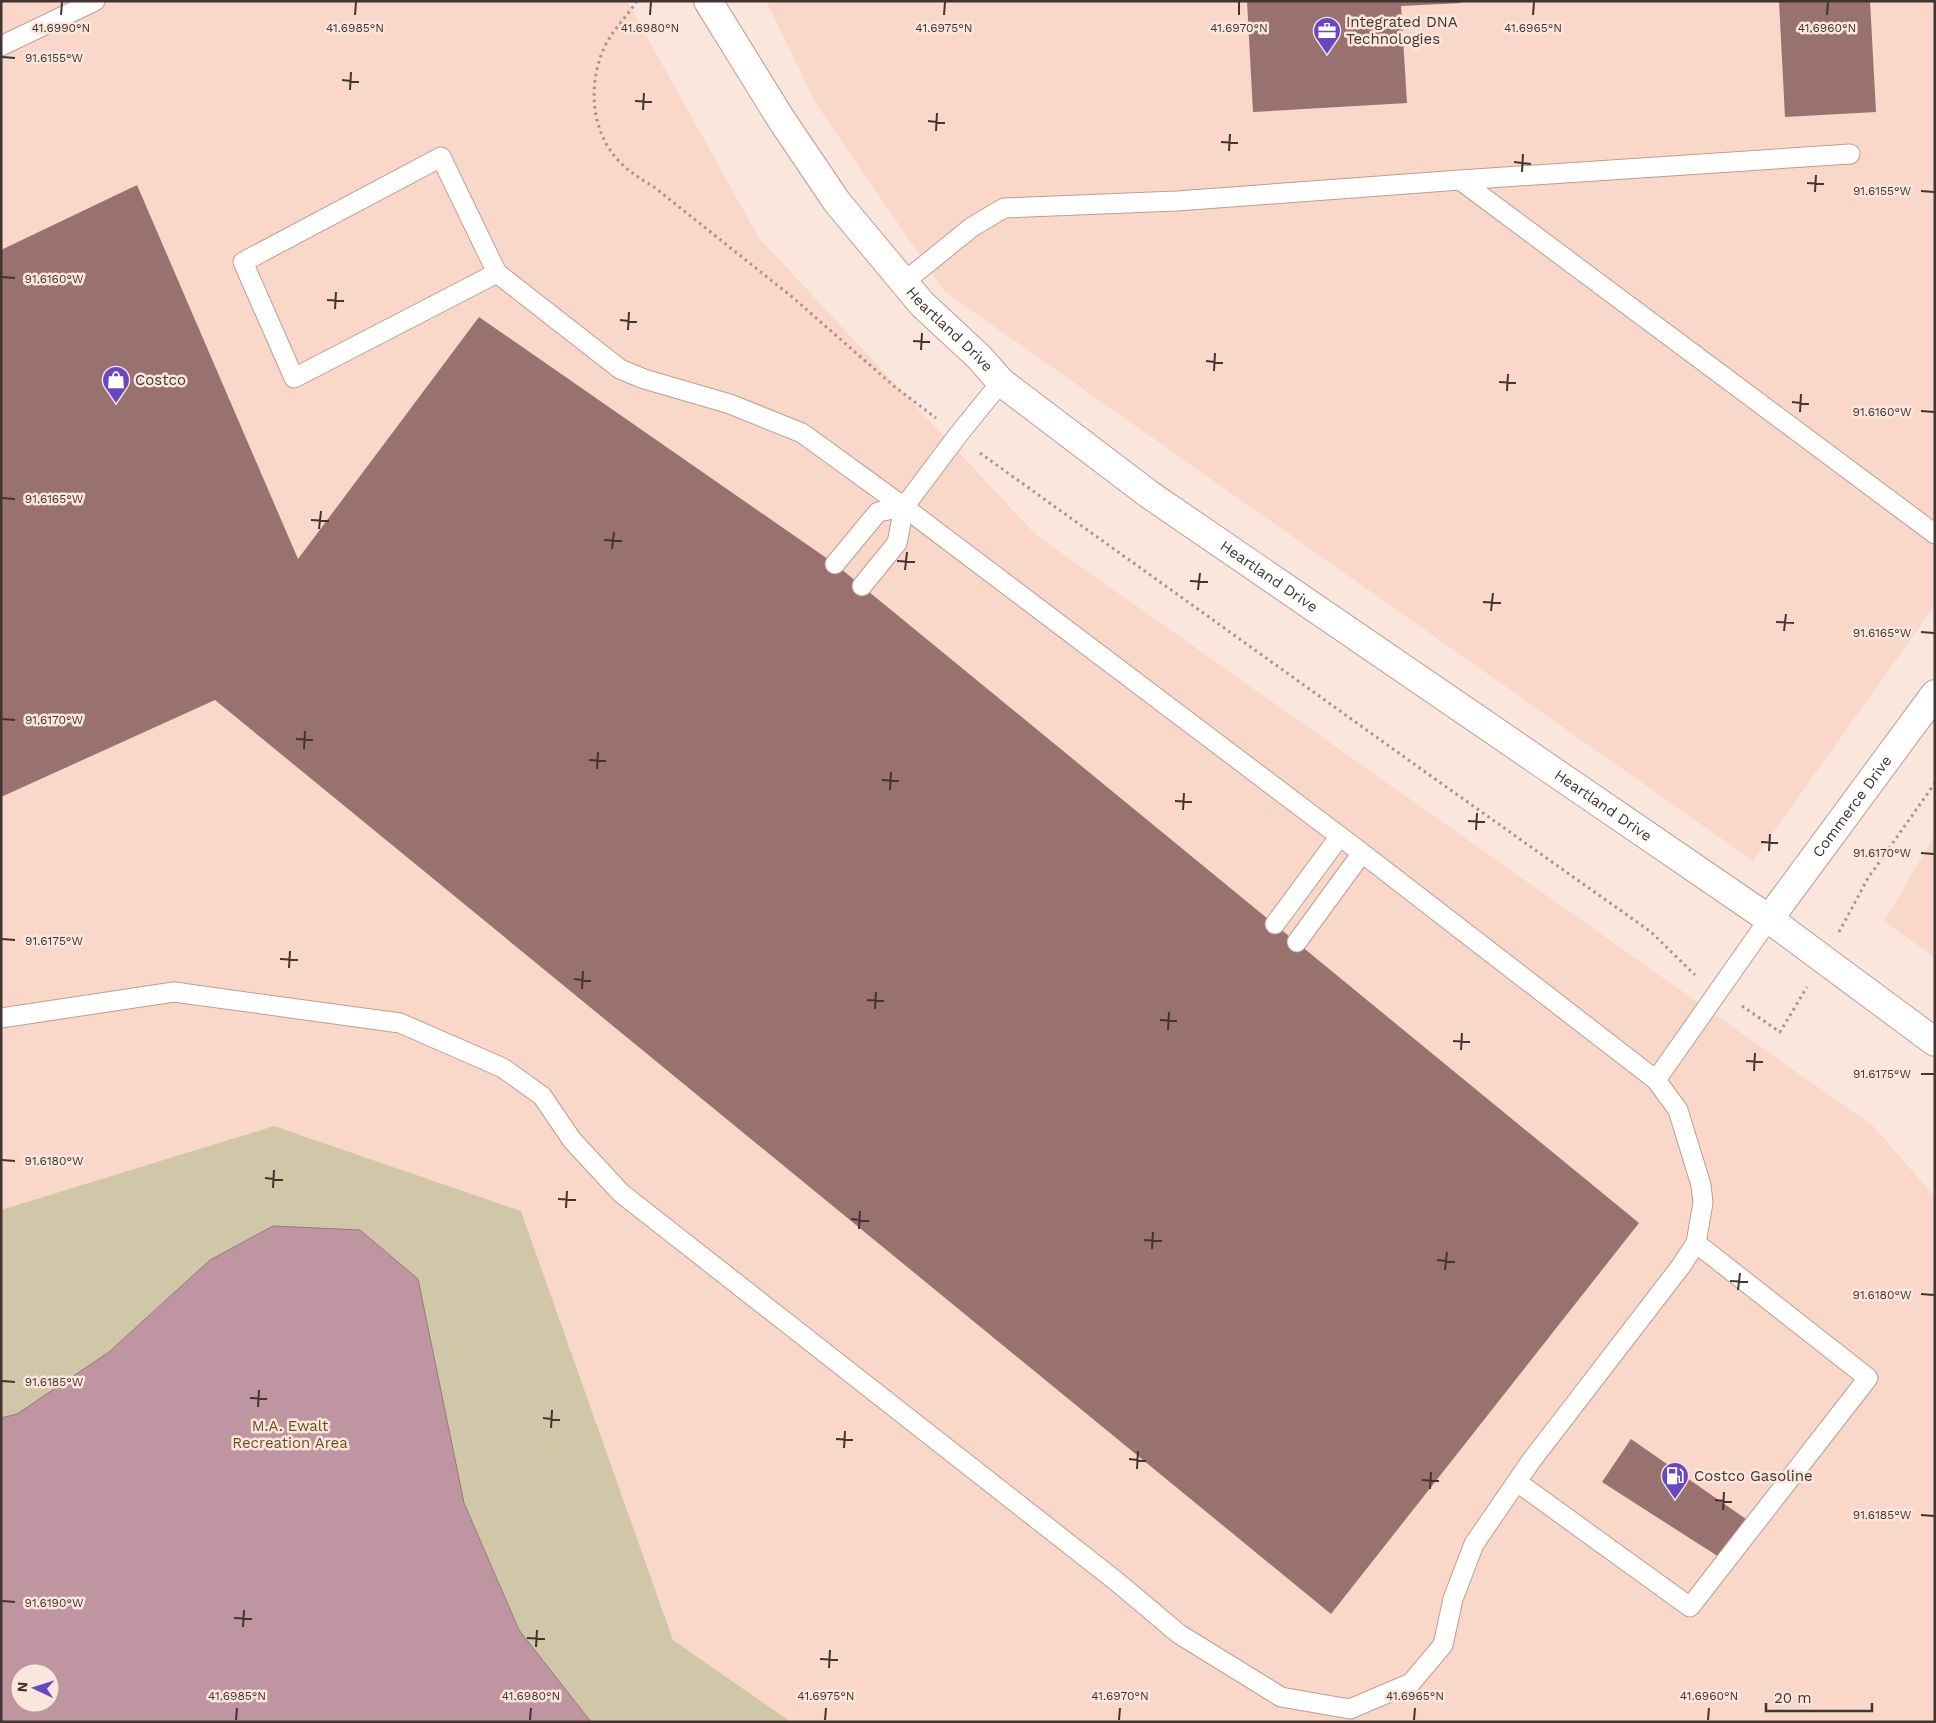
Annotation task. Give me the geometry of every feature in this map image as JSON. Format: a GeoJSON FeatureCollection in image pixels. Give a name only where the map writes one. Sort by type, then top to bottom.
{"type":"FeatureCollection","features":[{"type":"Feature","properties":{"kind":"street","name":"Heartland Drive"},"geometry":{"type":"LineString","coordinates":[[708,1],[781,120],[837,202],[922,304],[978,357],[1001,382],[1150,495],[1769,919],[1935,1042]]}},
{"type":"Feature","properties":{"kind":"street","name":"Commerce Drive"},"geometry":{"type":"LineString","coordinates":[[1769,919],[1935,694]]}},
{"type":"Feature","properties":{"kind":"lane"},"geometry":{"type":"LineString","coordinates":[[1,46],[95,1]]}},
{"type":"Feature","properties":{"kind":"lane"},"geometry":{"type":"LineString","coordinates":[[904,282],[972,227],[1004,208],[1177,201],[1850,154]]}},
{"type":"Feature","properties":{"kind":"lane"},"geometry":{"type":"LineString","coordinates":[[1,1018],[174,992],[400,1023],[503,1068],[542,1096],[572,1140],[622,1193],[1116,1581],[1179,1634],[1280,1697],[1350,1709],[1411,1683],[1443,1645],[1453,1599],[1474,1544],[1517,1482],[1681,1266],[1696,1243],[1703,1204],[1702,1185],[1678,1110],[1656,1080],[1340,836],[802,432],[730,404],[644,379],[620,369],[497,273],[441,157],[243,262],[294,378],[497,273]]}},
{"type":"Feature","properties":{"kind":"lane"},"geometry":{"type":"LineString","coordinates":[[1460,180],[1935,534]]}},
{"type":"Feature","properties":{"kind":"lane"},"geometry":{"type":"LineString","coordinates":[[862,586],[897,543],[904,507],[1001,382]]}},
{"type":"Feature","properties":{"kind":"lane"},"geometry":{"type":"LineString","coordinates":[[835,564],[878,512],[904,507]]}},
{"type":"Feature","properties":{"kind":"lane"},"geometry":{"type":"LineString","coordinates":[[1274,924],[1340,836]]}},
{"type":"Feature","properties":{"kind":"lane"},"geometry":{"type":"LineString","coordinates":[[1297,942],[1362,853]]}},
{"type":"Feature","properties":{"kind":"lane"},"geometry":{"type":"LineString","coordinates":[[1656,1080],[1769,919]]}},
{"type":"Feature","properties":{"kind":"lane"},"geometry":{"type":"LineString","coordinates":[[1517,1482],[1690,1607],[1868,1378],[1696,1243]]}},
{"type":"Feature","properties":{"kind":"path"},"geometry":{"type":"LineString","coordinates":[[637,1],[604,47],[597,67],[593,90],[595,111],[600,131],[609,148],[627,169],[654,187],[791,296],[895,387],[936,418]]}},
{"type":"Feature","properties":{"kind":"path"},"geometry":{"type":"LineString","coordinates":[[990,461],[1652,932],[1693,974]]}},
{"type":"Feature","properties":{"kind":"path"},"geometry":{"type":"LineString","coordinates":[[1839,931],[1868,878],[1935,783]]}},
{"type":"Feature","properties":{"kind":"path"},"geometry":{"type":"LineString","coordinates":[[1752,1013],[1780,1032]]}},
{"type":"Feature","properties":{"kind":"shaded area","name":"Costco"},"geometry":{"type":"Polygon","coordinates":[[[1,1],[627,1],[759,238],[1036,535],[1873,1126],[1935,1197],[1935,1722],[791,1722],[673,1640],[521,1211],[274,1126],[1,1210],[1,1]]]}},
{"type":"Feature","properties":{"kind":"shaded area"},"geometry":{"type":"Polygon","coordinates":[[[766,1],[1935,1],[1935,605],[1753,861],[944,291],[817,105],[766,1]]]}},
{"type":"Feature","properties":{"kind":"shaded area"},"geometry":{"type":"Polygon","coordinates":[[[1935,835],[1935,958],[1884,921],[1935,835]]]}},
{"type":"Feature","properties":{"kind":"shaded area","name":"M.A. Ewalt Recreation Area"},"geometry":{"type":"Polygon","coordinates":[[[273,1226],[360,1230],[418,1279],[464,1503],[519,1630],[591,1722],[1,1722],[1,1418],[17,1414],[109,1352],[210,1260],[273,1226]]]}},
{"type":"Feature","properties":{"kind":"green space","name":"M.A. Ewalt Recreation Area"},"geometry":{"type":"Polygon","coordinates":[[[274,1126],[521,1211],[673,1640],[791,1722],[1,1722],[1,1210],[274,1126]]]}},
{"type":"Feature","properties":{"kind":"building","name":"Integrated DNA Technologies"},"geometry":{"type":"Polygon","coordinates":[[[1247,1],[1461,1],[1461,3],[1401,6],[1407,103],[1253,112],[1247,1]]]}},
{"type":"Feature","properties":{"kind":"building"},"geometry":{"type":"Polygon","coordinates":[[[1779,1],[1870,1],[1876,112],[1785,117],[1779,1]]]}},
{"type":"Feature","properties":{"kind":"building"},"geometry":{"type":"Polygon","coordinates":[[[137,185],[298,559],[479,317],[835,564],[1639,1223],[1331,1614],[215,700],[1,797],[1,250],[137,185]]]}},
{"type":"Feature","properties":{"kind":"building","name":"Costco Gasoline"},"geometry":{"type":"Polygon","coordinates":[[[1631,1439],[1746,1519],[1719,1557],[1602,1482],[1631,1439]]]}},
{"type":"Feature","properties":{"kind":"place","name":"Integrated DNA Technologies"},"geometry":{"type":"Point","coordinates":[1327,55]}},
{"type":"Feature","properties":{"kind":"place","name":"Costco"},"geometry":{"type":"Point","coordinates":[116,404]}},
{"type":"Feature","properties":{"kind":"place","name":"Costco Gasoline"},"geometry":{"type":"Point","coordinates":[1675,1500]}}]}
